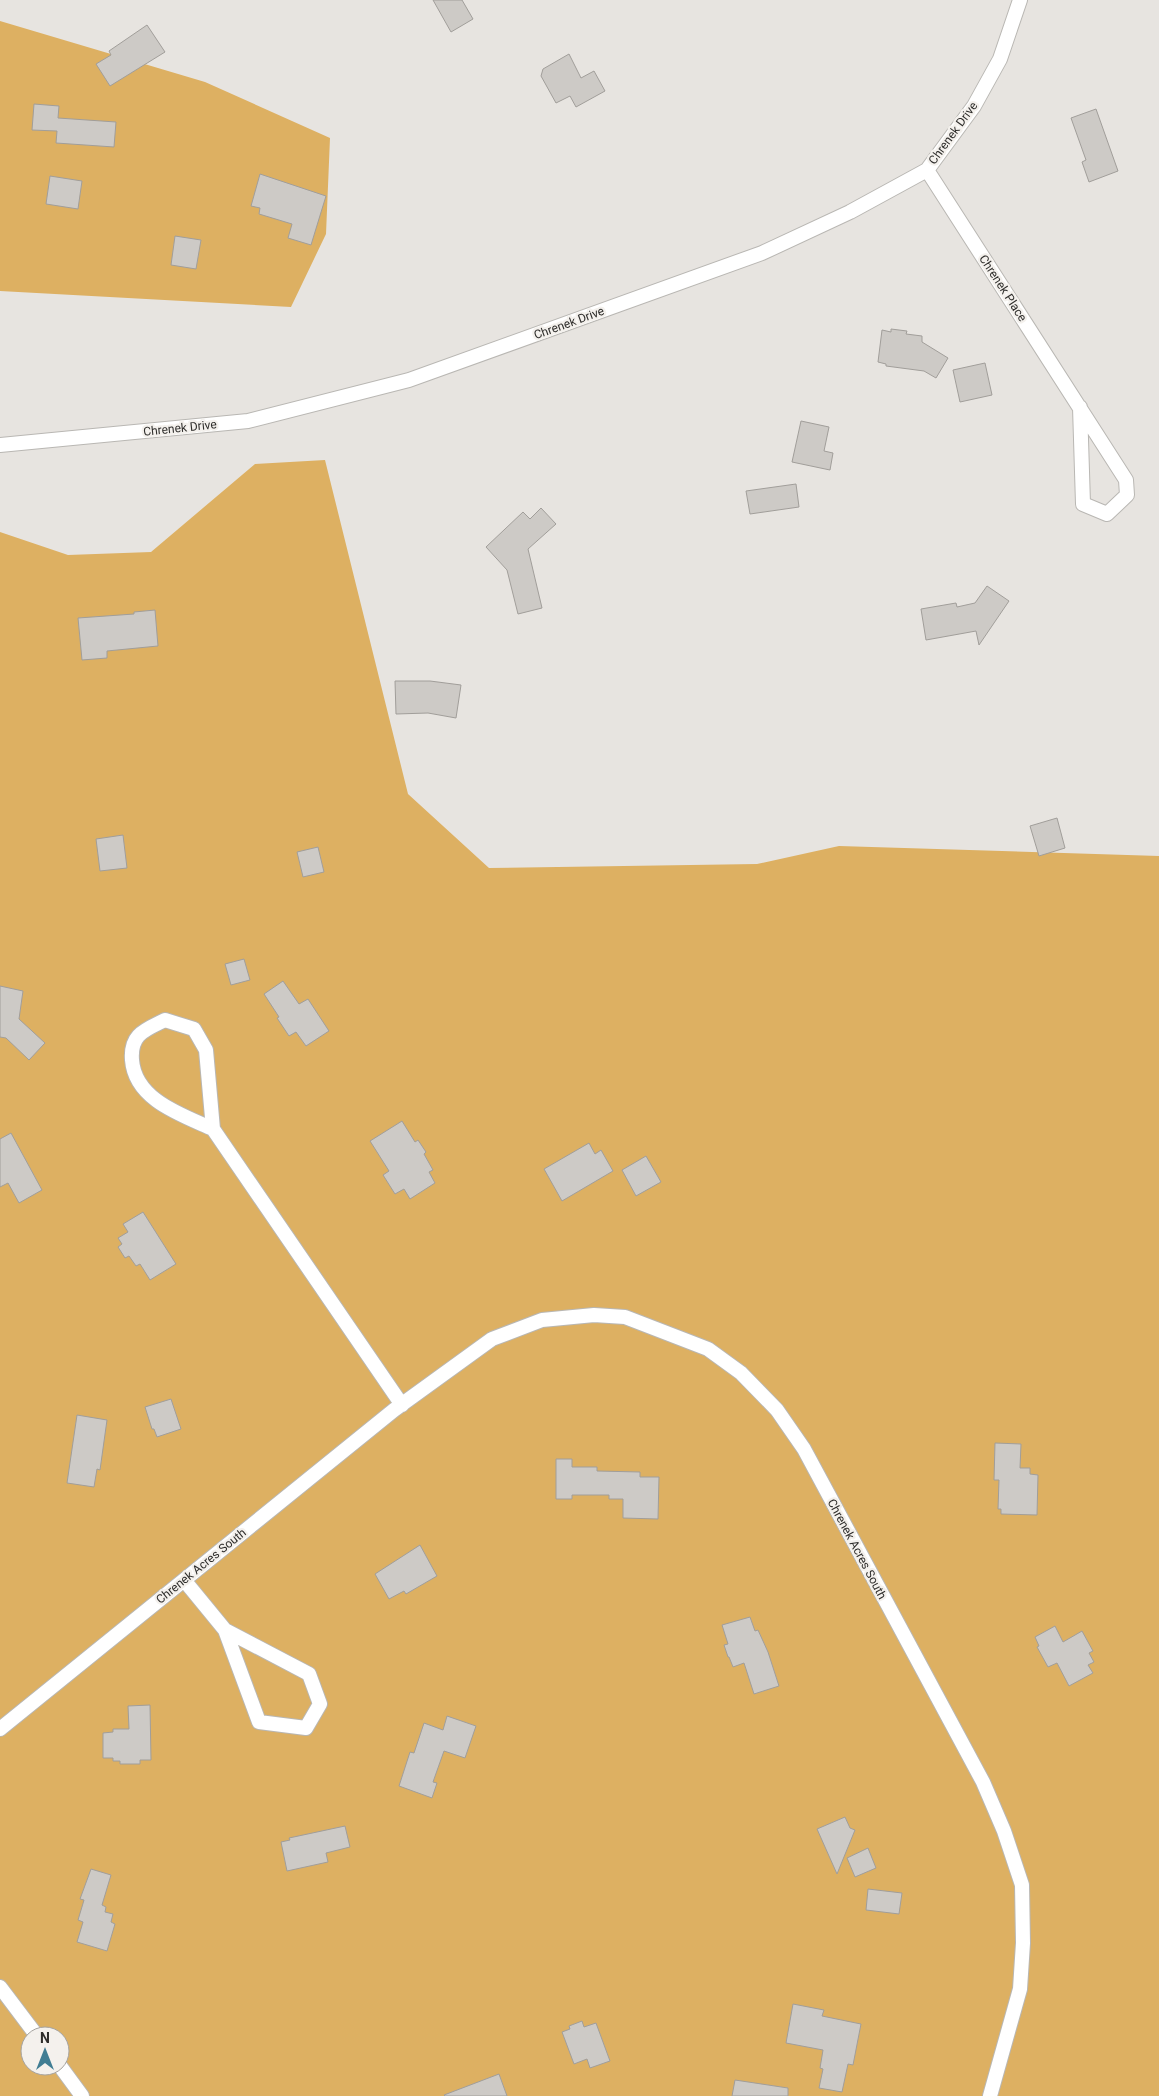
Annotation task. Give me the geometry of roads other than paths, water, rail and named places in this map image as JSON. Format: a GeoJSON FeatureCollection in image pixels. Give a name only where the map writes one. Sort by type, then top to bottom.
{"type":"FeatureCollection","features":[{"type":"Feature","properties":{"kind":"street","name":"Chrenek Drive"},"geometry":{"type":"LineString","coordinates":[[0,445],[248,421],[409,380],[762,253],[850,212],[927,170],[974,106],[1000,59],[1020,0]]}},
{"type":"Feature","properties":{"kind":"street","name":"Chrenek Place"},"geometry":{"type":"LineString","coordinates":[[927,170],[1080,407],[1126,480],[1127,496],[1107,514],[1083,504],[1080,407]]}},
{"type":"Feature","properties":{"kind":"street"},"geometry":{"type":"LineString","coordinates":[[213,1129],[166,1108],[143,1089],[133,1071],[131,1050],[140,1032],[165,1020],[194,1029],[206,1050],[213,1129],[402,1405]]}},
{"type":"Feature","properties":{"kind":"street","name":"Chrenek Acres South"},"geometry":{"type":"LineString","coordinates":[[0,1729],[402,1405],[492,1339],[542,1320],[594,1316],[625,1318],[708,1349],[741,1373],[776,1410],[804,1450],[983,1782],[1004,1831],[1022,1885],[1023,1943],[1020,1989],[990,2096]]}},
{"type":"Feature","properties":{"kind":"street"},"geometry":{"type":"LineString","coordinates":[[184,1580],[225,1630],[259,1722],[306,1728],[320,1704],[309,1674],[225,1630]]}},
{"type":"Feature","properties":{"kind":"street"},"geometry":{"type":"LineString","coordinates":[[0,1987],[29,2026]]}},
{"type":"Feature","properties":{"kind":"street"},"geometry":{"type":"LineString","coordinates":[[67,2076],[82,2096]]}}]}
